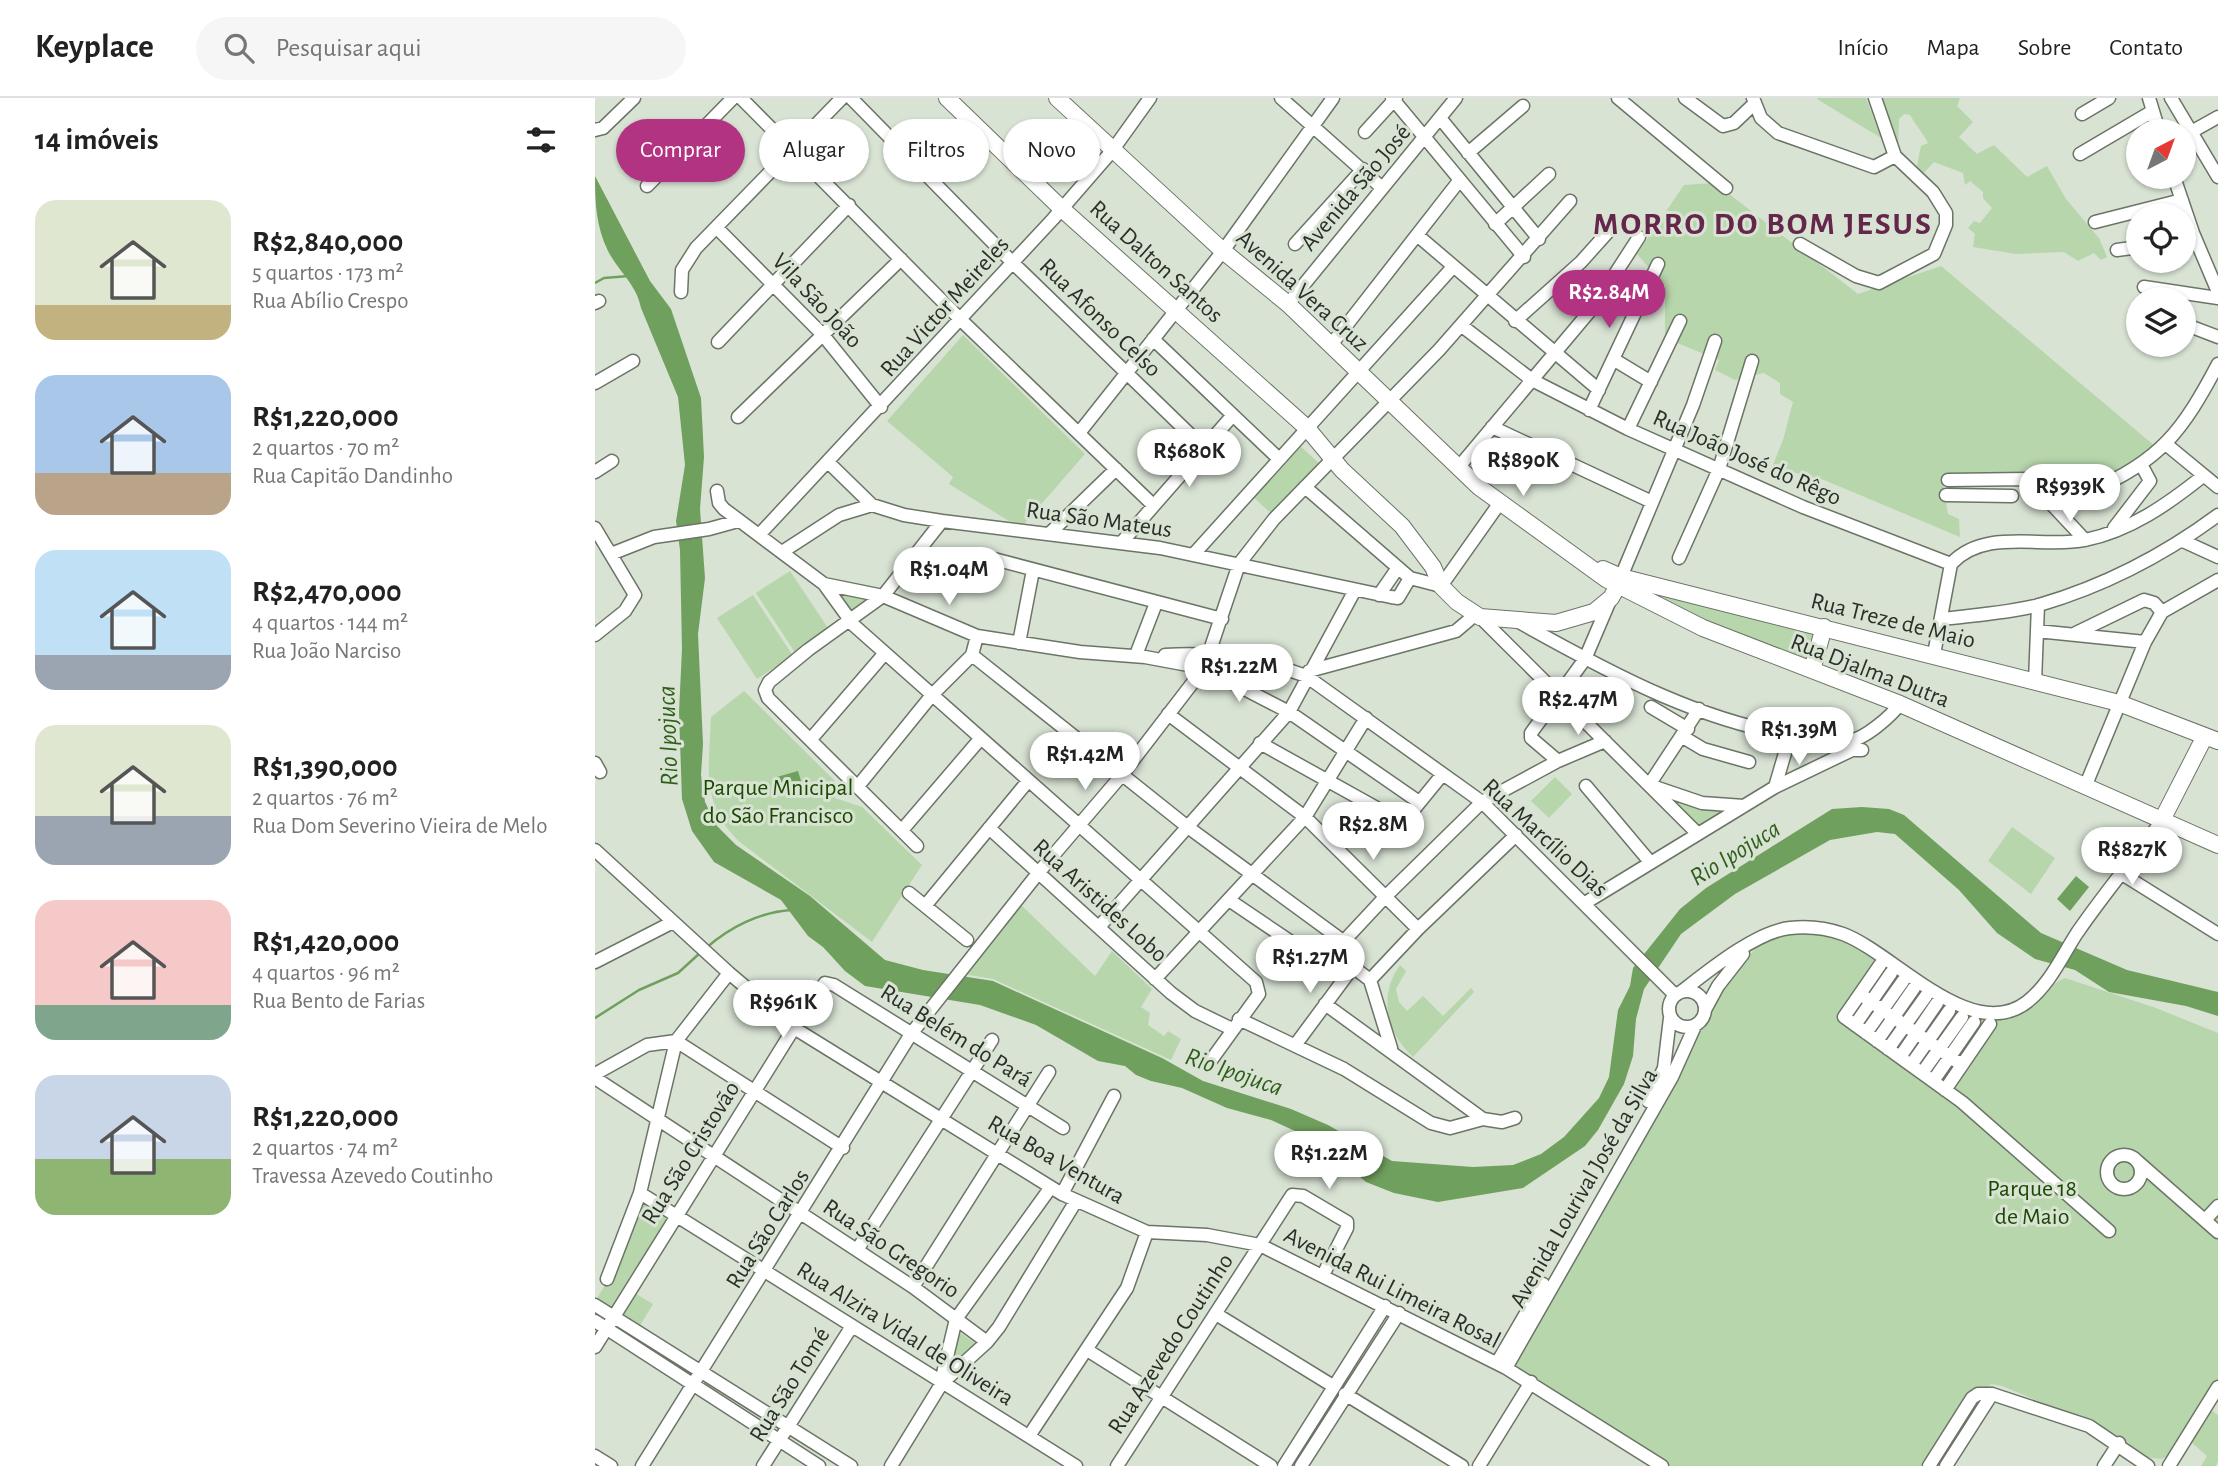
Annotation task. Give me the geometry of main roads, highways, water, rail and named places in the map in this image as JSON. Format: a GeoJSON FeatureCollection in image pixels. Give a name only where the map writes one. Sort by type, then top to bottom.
{"type":"FeatureCollection","features":[{"type":"Feature","properties":{"kind":"main road","name":"Rua Dalton Santos"},"geometry":{"type":"LineString","coordinates":[[947,98],[1062,209],[1307,428],[1332,459],[1402,526],[1433,567],[1441,586],[1478,616],[1519,622],[1556,623],[1580,618],[1594,612],[1616,587]]}},
{"type":"Feature","properties":{"kind":"main road","name":"Avenida Vera Cruz"},"geometry":{"type":"LineString","coordinates":[[1057,98],[1223,251],[1288,304],[1389,403],[1499,504]]}},
{"type":"Feature","properties":{"kind":"main road","name":"Rua Treze de Maio"},"geometry":{"type":"LineString","coordinates":[[1499,504],[1616,587],[1671,589],[1934,654],[2119,703],[2211,739]]}},
{"type":"Feature","properties":{"kind":"main road","name":"Rua Djalma Dutra"},"geometry":{"type":"LineString","coordinates":[[1616,587],[1714,633],[1900,704],[2218,845]]}},
{"type":"Feature","properties":{"kind":"main road"},"geometry":{"type":"LineString","coordinates":[[1665,610],[1663,596],[1671,589]]}},
{"type":"Feature","properties":{"kind":"main road"},"geometry":{"type":"LineString","coordinates":[[1812,670],[1825,627]]}},
{"type":"Feature","properties":{"kind":"main road"},"geometry":{"type":"LineString","coordinates":[[2161,822],[2211,739]]}},
{"type":"Feature","properties":{"kind":"waterway"},"geometry":{"type":"LineString","coordinates":[[595,283],[604,278],[629,276]]}},
{"type":"Feature","properties":{"kind":"waterway"},"geometry":{"type":"LineString","coordinates":[[706,948],[725,933],[746,922],[779,911],[791,910]]}},
{"type":"Feature","properties":{"kind":"waterway"},"geometry":{"type":"LineString","coordinates":[[595,1018],[639,990],[678,973],[701,952]]}},
{"type":"Feature","properties":{"kind":"district","name":"MORRO DO BOM JESUS"},"geometry":{"type":"Point","coordinates":[1763,224]}},
{"type":"Feature","properties":{"kind":"water label","name":"Rio Ipojuca"},"geometry":{"type":"Point","coordinates":[668,736]}},
{"type":"Feature","properties":{"kind":"water label","name":"Rio Ipojuca"},"geometry":{"type":"Point","coordinates":[1735,853]}},
{"type":"Feature","properties":{"kind":"water label","name":"Rio Ipojuca"},"geometry":{"type":"Point","coordinates":[1234,1072]}},
{"type":"Feature","properties":{"kind":"park label","name":"Parque Mnicipal do São Francisco"},"geometry":{"type":"Point","coordinates":[778,802]}},
{"type":"Feature","properties":{"kind":"park label","name":"Parque 18 de Maio"},"geometry":{"type":"Point","coordinates":[2032,1203]}}]}
